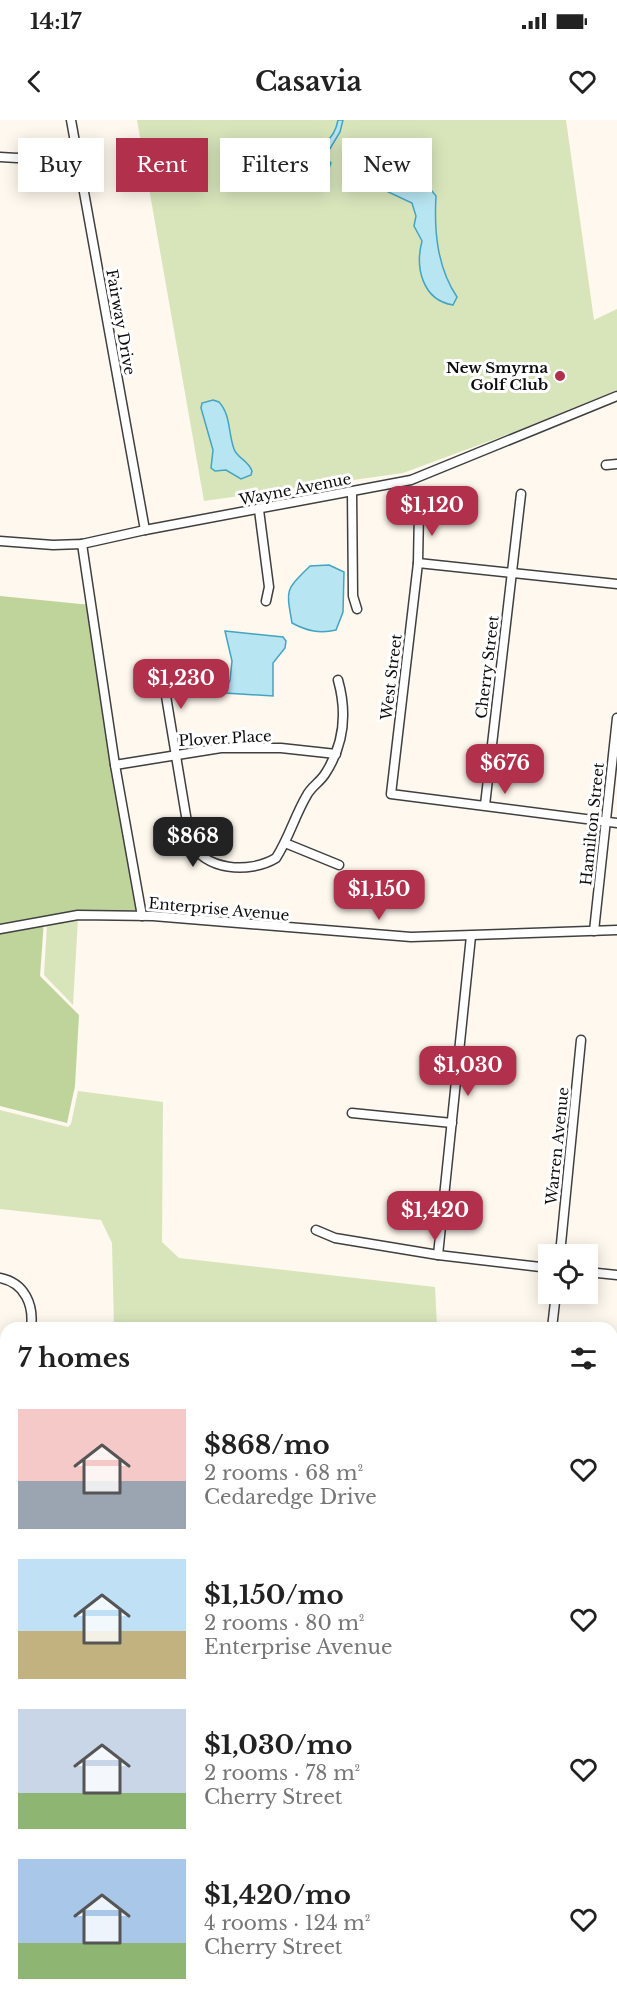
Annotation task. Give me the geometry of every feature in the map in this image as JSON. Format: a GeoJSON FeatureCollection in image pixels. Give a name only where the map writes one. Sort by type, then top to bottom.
{"type":"FeatureCollection","features":[{"type":"Feature","properties":{"kind":"street","name":"Fairway Drive"},"geometry":{"type":"LineString","coordinates":[[71,120],[74,138]]}},
{"type":"Feature","properties":{"kind":"street"},"geometry":{"type":"LineString","coordinates":[[0,157],[18,158]]}},
{"type":"Feature","properties":{"kind":"street","name":"Fairway Drive"},"geometry":{"type":"LineString","coordinates":[[84,192],[145,530]]}},
{"type":"Feature","properties":{"kind":"street","name":"Wayne Avenue"},"geometry":{"type":"LineString","coordinates":[[0,541],[53,546],[82,544],[411,480],[617,396]]}},
{"type":"Feature","properties":{"kind":"street"},"geometry":{"type":"LineString","coordinates":[[606,465],[617,464]]}},
{"type":"Feature","properties":{"kind":"street"},"geometry":{"type":"LineString","coordinates":[[352,492],[353,596],[357,609]]}},
{"type":"Feature","properties":{"kind":"street","name":"Cherry Street"},"geometry":{"type":"LineString","coordinates":[[485,805],[521,494]]}},
{"type":"Feature","properties":{"kind":"street"},"geometry":{"type":"LineString","coordinates":[[259,510],[268,587],[266,601]]}},
{"type":"Feature","properties":{"kind":"street","name":"West Street"},"geometry":{"type":"LineString","coordinates":[[419,511],[418,563],[391,794],[485,805]]}},
{"type":"Feature","properties":{"kind":"street"},"geometry":{"type":"LineString","coordinates":[[82,544],[115,765],[142,916]]}},
{"type":"Feature","properties":{"kind":"street"},"geometry":{"type":"LineString","coordinates":[[418,563],[617,584]]}},
{"type":"Feature","properties":{"kind":"street"},"geometry":{"type":"LineString","coordinates":[[168,665],[164,684],[190,840],[200,857],[215,864],[255,867],[276,858],[308,792],[324,776],[336,754],[342,733],[344,699],[338,680]]}},
{"type":"Feature","properties":{"kind":"street","name":"Hamilton Street"},"geometry":{"type":"LineString","coordinates":[[594,932],[617,718]]}},
{"type":"Feature","properties":{"kind":"street","name":"Plover Place"},"geometry":{"type":"LineString","coordinates":[[115,765],[174,754],[245,748],[281,748],[336,754]]}},
{"type":"Feature","properties":{"kind":"street"},"geometry":{"type":"LineString","coordinates":[[485,805],[617,823]]}},
{"type":"Feature","properties":{"kind":"street"},"geometry":{"type":"LineString","coordinates":[[285,843],[339,865]]}},
{"type":"Feature","properties":{"kind":"street","name":"Enterprise Avenue"},"geometry":{"type":"LineString","coordinates":[[0,929],[78,915],[142,916],[411,937],[617,930]]}},
{"type":"Feature","properties":{"kind":"street"},"geometry":{"type":"LineString","coordinates":[[438,1256],[471,936]]}},
{"type":"Feature","properties":{"kind":"street","name":"Warren Avenue"},"geometry":{"type":"LineString","coordinates":[[561,1244],[581,1040]]}},
{"type":"Feature","properties":{"kind":"street"},"geometry":{"type":"LineString","coordinates":[[352,1113],[452,1123]]}},
{"type":"Feature","properties":{"kind":"street"},"geometry":{"type":"LineString","coordinates":[[316,1230],[335,1238],[438,1256],[538,1267]]}},
{"type":"Feature","properties":{"kind":"street"},"geometry":{"type":"LineString","coordinates":[[598,1273],[617,1275]]}},
{"type":"Feature","properties":{"kind":"street"},"geometry":{"type":"LineString","coordinates":[[0,1278],[23,1291],[30,1304],[31,1322]]}},
{"type":"Feature","properties":{"kind":"street"},"geometry":{"type":"LineString","coordinates":[[553,1322],[555,1304]]}},
{"type":"Feature","properties":{"kind":"green space","name":"New Smyrna Golf Club"},"geometry":{"type":"Polygon","coordinates":[[[137,120],[566,120],[594,320],[617,309],[617,390],[514,432],[403,473],[204,501],[150,192],[208,192],[208,138],[140,138],[137,120]]]}},
{"type":"Feature","properties":{"kind":"green space"},"geometry":{"type":"Polygon","coordinates":[[[0,596],[91,605],[142,916],[44,920],[40,976],[79,1015],[75,1086],[67,1123],[0,1106],[0,596]]]}},
{"type":"Feature","properties":{"kind":"green space"},"geometry":{"type":"Polygon","coordinates":[[[78,919],[73,1005],[44,975],[47,924],[78,919]]]}},
{"type":"Feature","properties":{"kind":"green space"},"geometry":{"type":"Polygon","coordinates":[[[78,1091],[163,1102],[162,1242],[179,1258],[435,1287],[437,1322],[114,1322],[112,1243],[101,1220],[0,1209],[0,1110],[68,1127],[71,1124],[78,1091]]]}},
{"type":"Feature","properties":{"kind":"water"},"geometry":{"type":"Polygon","coordinates":[[[338,120],[343,120],[340,132],[330,149],[330,138],[338,120]]]}},
{"type":"Feature","properties":{"kind":"water"},"geometry":{"type":"Polygon","coordinates":[[[432,191],[436,196],[438,248],[445,273],[457,297],[453,305],[434,297],[423,281],[420,261],[422,241],[414,226],[416,216],[412,203],[388,192],[432,191]]]}},
{"type":"Feature","properties":{"kind":"water"},"geometry":{"type":"Polygon","coordinates":[[[213,400],[219,402],[223,407],[234,449],[250,467],[251,475],[241,479],[226,470],[215,471],[211,468],[213,450],[201,408],[202,403],[213,400]]]}},
{"type":"Feature","properties":{"kind":"water"},"geometry":{"type":"Polygon","coordinates":[[[329,565],[344,572],[343,612],[336,630],[314,631],[292,623],[288,596],[292,586],[310,566],[329,565]]]}},
{"type":"Feature","properties":{"kind":"water"},"geometry":{"type":"Polygon","coordinates":[[[225,631],[283,637],[286,641],[285,648],[273,663],[273,696],[225,693],[230,680],[232,661],[225,631]]]}},
{"type":"Feature","properties":{"kind":"place","name":"New Smyrna Golf Club"},"geometry":{"type":"Point","coordinates":[560,376]}}]}
